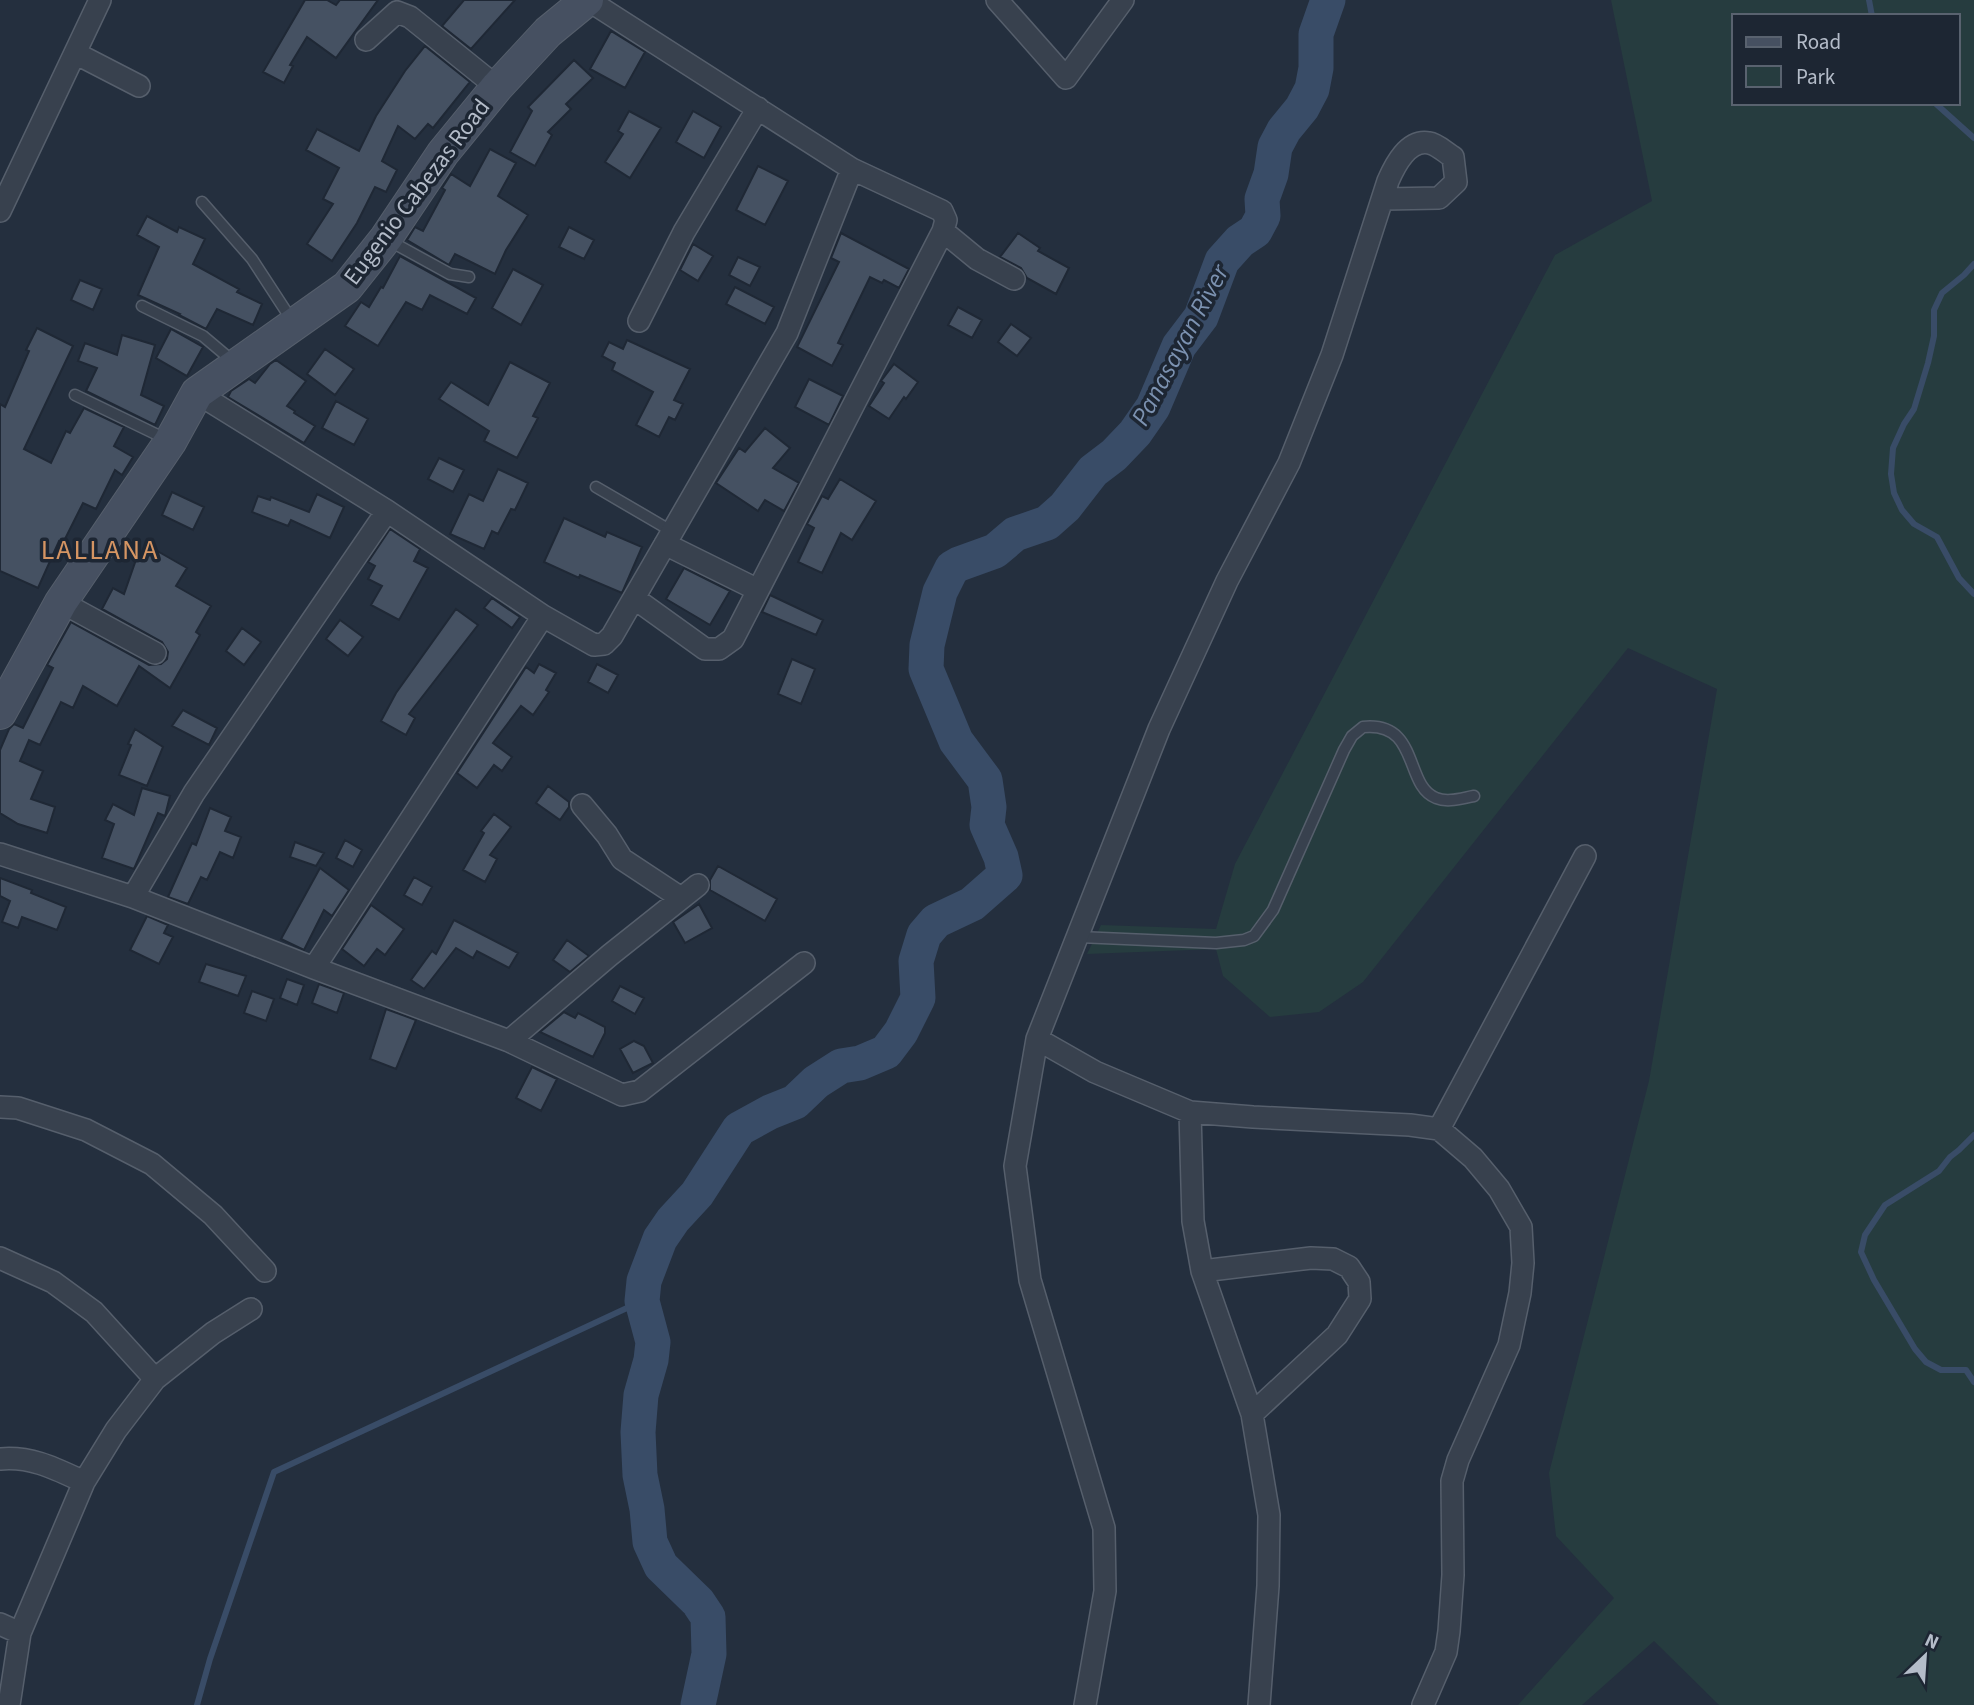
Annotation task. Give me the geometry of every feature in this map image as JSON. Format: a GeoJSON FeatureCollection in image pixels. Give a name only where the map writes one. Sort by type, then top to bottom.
{"type":"FeatureCollection","features":[{"type":"Feature","properties":{"kind":"street"},"geometry":{"type":"LineString","coordinates":[[0,211],[100,0]]}},
{"type":"Feature","properties":{"kind":"street"},"geometry":{"type":"LineString","coordinates":[[588,0],[852,169],[942,211],[946,220],[943,231],[733,639],[726,646],[705,649],[634,598]]}},
{"type":"Feature","properties":{"kind":"street","name":"Eugenio Cabezas Road"},"geometry":{"type":"LineString","coordinates":[[0,713],[61,602],[170,442],[197,393],[347,287],[386,238],[443,153],[497,87],[548,32],[588,0]]}},
{"type":"Feature","properties":{"kind":"street"},"geometry":{"type":"LineString","coordinates":[[997,0],[1066,78],[1123,0]]}},
{"type":"Feature","properties":{"kind":"street"},"geometry":{"type":"LineString","coordinates":[[366,40],[397,12],[410,17],[497,87]]}},
{"type":"Feature","properties":{"kind":"street"},"geometry":{"type":"LineString","coordinates":[[75,53],[139,86]]}},
{"type":"Feature","properties":{"kind":"street"},"geometry":{"type":"LineString","coordinates":[[639,321],[684,232],[758,108]]}},
{"type":"Feature","properties":{"kind":"street"},"geometry":{"type":"LineString","coordinates":[[197,393],[387,511],[543,616],[594,645],[604,644],[612,636],[787,333],[852,169]]}},
{"type":"Feature","properties":{"kind":"street"},"geometry":{"type":"LineString","coordinates":[[1085,1705],[1105,1591],[1104,1528],[1031,1280],[1015,1166],[1037,1039],[1159,729],[1227,581],[1289,463],[1332,355],[1384,199]]}},
{"type":"Feature","properties":{"kind":"street"},"geometry":{"type":"LineString","coordinates":[[943,231],[977,259],[1014,279]]}},
{"type":"Feature","properties":{"kind":"street"},"geometry":{"type":"LineString","coordinates":[[133,897],[194,793],[387,511]]}},
{"type":"Feature","properties":{"kind":"street"},"geometry":{"type":"LineString","coordinates":[[669,538],[758,590]]}},
{"type":"Feature","properties":{"kind":"street"},"geometry":{"type":"LineString","coordinates":[[61,602],[155,653]]}},
{"type":"Feature","properties":{"kind":"street"},"geometry":{"type":"LineString","coordinates":[[314,968],[543,616]]}},
{"type":"Feature","properties":{"kind":"street"},"geometry":{"type":"LineString","coordinates":[[509,1041],[689,891],[622,859],[607,835],[582,805]]}},
{"type":"Feature","properties":{"kind":"street"},"geometry":{"type":"LineString","coordinates":[[0,854],[133,897],[509,1041],[622,1095],[640,1091],[804,963]]}},
{"type":"Feature","properties":{"kind":"street"},"geometry":{"type":"LineString","coordinates":[[1439,1129],[1585,856]]}},
{"type":"Feature","properties":{"kind":"street"},"geometry":{"type":"LineString","coordinates":[[1037,1039],[1095,1072],[1190,1112],[1439,1129],[1473,1158],[1499,1189],[1521,1227],[1523,1262],[1520,1293],[1509,1345],[1458,1460],[1452,1482],[1453,1576],[1449,1631],[1446,1652],[1423,1705]]}},
{"type":"Feature","properties":{"kind":"street"},"geometry":{"type":"LineString","coordinates":[[0,1107],[18,1108],[86,1130],[152,1164],[214,1214],[265,1271]]}},
{"type":"Feature","properties":{"kind":"street"},"geometry":{"type":"LineString","coordinates":[[1190,1112],[1193,1221],[1202,1271],[1252,1414],[1269,1515],[1268,1586],[1259,1705]]}},
{"type":"Feature","properties":{"kind":"street"},"geometry":{"type":"LineString","coordinates":[[0,1258],[53,1282],[94,1312],[155,1379]]}},
{"type":"Feature","properties":{"kind":"street"},"geometry":{"type":"LineString","coordinates":[[1202,1271],[1311,1258],[1333,1259],[1349,1268],[1359,1282],[1360,1299],[1337,1335],[1252,1414]]}},
{"type":"Feature","properties":{"kind":"street"},"geometry":{"type":"LineString","coordinates":[[9,1705],[20,1633],[84,1482],[117,1430],[155,1379],[213,1333],[251,1309]]}},
{"type":"Feature","properties":{"kind":"street"},"geometry":{"type":"LineString","coordinates":[[0,1459],[38,1461],[84,1482]]}},
{"type":"Feature","properties":{"kind":"street"},"geometry":{"type":"LineString","coordinates":[[0,1624],[20,1633]]}},
{"type":"Feature","properties":{"kind":"lane"},"geometry":{"type":"LineString","coordinates":[[202,202],[252,259],[294,325]]}},
{"type":"Feature","properties":{"kind":"lane"},"geometry":{"type":"LineString","coordinates":[[386,238],[450,274],[469,277]]}},
{"type":"Feature","properties":{"kind":"lane"},"geometry":{"type":"LineString","coordinates":[[142,306],[203,336],[238,365]]}},
{"type":"Feature","properties":{"kind":"lane"},"geometry":{"type":"LineString","coordinates":[[75,395],[170,442]]}},
{"type":"Feature","properties":{"kind":"lane"},"geometry":{"type":"LineString","coordinates":[[596,487],[669,538]]}},
{"type":"Feature","properties":{"kind":"lane"},"geometry":{"type":"LineString","coordinates":[[1079,937],[1224,943],[1254,936],[1273,910],[1344,750],[1363,727],[1384,727],[1402,742],[1425,790],[1435,798],[1453,800],[1474,796]]}},
{"type":"Feature","properties":{"kind":"green space"},"geometry":{"type":"Polygon","coordinates":[[[1611,0],[1974,0],[1974,1705],[1719,1705],[1654,1641],[1582,1705],[1518,1705],[1614,1598],[1556,1536],[1549,1473],[1649,1081],[1717,689],[1628,648],[1363,982],[1319,1012],[1270,1017],[1223,976],[1216,949],[1087,954],[1101,925],[1216,929],[1235,864],[1555,255],[1652,201],[1611,0]]]}},
{"type":"Feature","properties":{"kind":"building"},"geometry":{"type":"Polygon","coordinates":[[[305,0],[327,0],[336,5],[340,0],[378,0],[336,58],[307,37],[290,65],[293,66],[284,83],[263,72],[305,0]]]}},
{"type":"Feature","properties":{"kind":"building"},"geometry":{"type":"Polygon","coordinates":[[[464,0],[515,0],[471,49],[442,26],[464,0]]]}},
{"type":"Feature","properties":{"kind":"building"},"geometry":{"type":"Polygon","coordinates":[[[611,31],[645,52],[625,88],[590,69],[611,31]]]}},
{"type":"Feature","properties":{"kind":"building"},"geometry":{"type":"Polygon","coordinates":[[[425,46],[470,82],[433,128],[428,124],[415,139],[398,126],[382,161],[397,170],[386,192],[375,187],[357,223],[332,261],[307,244],[333,204],[323,199],[339,168],[306,150],[317,129],[359,151],[376,116],[425,46]]]}},
{"type":"Feature","properties":{"kind":"building"},"geometry":{"type":"Polygon","coordinates":[[[574,60],[593,78],[566,104],[571,109],[548,132],[552,135],[535,166],[510,152],[532,111],[528,107],[574,60]]]}},
{"type":"Feature","properties":{"kind":"building"},"geometry":{"type":"Polygon","coordinates":[[[629,111],[661,128],[630,178],[605,162],[623,134],[618,131],[629,111]]]}},
{"type":"Feature","properties":{"kind":"building"},"geometry":{"type":"Polygon","coordinates":[[[693,111],[721,127],[704,158],[676,142],[693,111]]]}},
{"type":"Feature","properties":{"kind":"building"},"geometry":{"type":"Polygon","coordinates":[[[490,149],[516,163],[498,196],[528,215],[506,250],[495,274],[455,254],[449,265],[407,240],[415,227],[423,231],[451,174],[470,186],[490,149]]]}},
{"type":"Feature","properties":{"kind":"building"},"geometry":{"type":"Polygon","coordinates":[[[758,166],[788,181],[765,225],[736,210],[758,166]]]}},
{"type":"Feature","properties":{"kind":"building"},"geometry":{"type":"Polygon","coordinates":[[[147,216],[177,232],[179,227],[205,239],[193,264],[239,289],[237,292],[262,304],[253,325],[217,309],[206,329],[138,295],[159,247],[137,235],[147,216]]]}},
{"type":"Feature","properties":{"kind":"building"},"geometry":{"type":"Polygon","coordinates":[[[569,227],[594,240],[584,259],[559,247],[569,227]]]}},
{"type":"Feature","properties":{"kind":"building"},"geometry":{"type":"Polygon","coordinates":[[[841,233],[909,269],[899,288],[884,280],[882,283],[870,277],[838,343],[843,345],[832,366],[797,347],[839,262],[831,258],[841,233]]]}},
{"type":"Feature","properties":{"kind":"building"},"geometry":{"type":"Polygon","coordinates":[[[1018,233],[1040,248],[1038,251],[1069,268],[1056,294],[1027,278],[1021,268],[1000,257],[1018,233]]]}},
{"type":"Feature","properties":{"kind":"building"},"geometry":{"type":"Polygon","coordinates":[[[693,244],[713,256],[698,281],[680,270],[693,244]]]}},
{"type":"Feature","properties":{"kind":"building"},"geometry":{"type":"Polygon","coordinates":[[[400,256],[476,298],[467,314],[430,295],[422,310],[406,302],[378,346],[345,326],[361,302],[369,307],[400,256]]]}},
{"type":"Feature","properties":{"kind":"building"},"geometry":{"type":"Polygon","coordinates":[[[738,257],[760,267],[750,286],[729,275],[738,257]]]}},
{"type":"Feature","properties":{"kind":"building"},"geometry":{"type":"Polygon","coordinates":[[[513,269],[543,285],[521,325],[492,308],[513,269]]]}},
{"type":"Feature","properties":{"kind":"building"},"geometry":{"type":"Polygon","coordinates":[[[80,280],[102,289],[93,310],[71,300],[80,280]]]}},
{"type":"Feature","properties":{"kind":"building"},"geometry":{"type":"Polygon","coordinates":[[[735,287],[774,307],[765,324],[726,304],[735,287]]]}},
{"type":"Feature","properties":{"kind":"building"},"geometry":{"type":"Polygon","coordinates":[[[958,307],[982,320],[972,338],[948,325],[958,307]]]}},
{"type":"Feature","properties":{"kind":"building"},"geometry":{"type":"Polygon","coordinates":[[[1011,324],[1031,338],[1017,356],[998,342],[1011,324]]]}},
{"type":"Feature","properties":{"kind":"building"},"geometry":{"type":"Polygon","coordinates":[[[37,328],[73,346],[24,449],[51,463],[66,431],[70,433],[84,408],[124,427],[114,446],[133,457],[122,475],[115,470],[96,509],[83,503],[63,543],[59,541],[38,588],[0,571],[0,404],[5,407],[37,328]]]}},
{"type":"Feature","properties":{"kind":"building"},"geometry":{"type":"Polygon","coordinates":[[[171,329],[203,347],[187,376],[156,358],[171,329]]]}},
{"type":"Feature","properties":{"kind":"building"},"geometry":{"type":"Polygon","coordinates":[[[122,335],[155,345],[141,395],[164,406],[155,425],[86,391],[97,368],[78,361],[85,343],[117,355],[122,335]]]}},
{"type":"Feature","properties":{"kind":"building"},"geometry":{"type":"Polygon","coordinates":[[[627,340],[690,369],[674,400],[683,404],[675,420],[669,417],[659,437],[636,425],[653,392],[612,370],[615,363],[602,356],[609,342],[623,349],[627,340]]]}},
{"type":"Feature","properties":{"kind":"building"},"geometry":{"type":"Polygon","coordinates":[[[325,349],[354,369],[335,395],[307,374],[325,349]]]}},
{"type":"Feature","properties":{"kind":"building"},"geometry":{"type":"Polygon","coordinates":[[[276,360],[306,381],[287,406],[315,426],[304,443],[228,397],[231,391],[249,379],[255,383],[276,360]]]}},
{"type":"Feature","properties":{"kind":"building"},"geometry":{"type":"Polygon","coordinates":[[[510,362],[550,383],[533,416],[538,418],[517,458],[484,441],[489,431],[439,399],[451,382],[488,405],[510,362]]]}},
{"type":"Feature","properties":{"kind":"building"},"geometry":{"type":"Polygon","coordinates":[[[894,364],[918,382],[889,419],[869,406],[884,383],[881,381],[894,364]]]}},
{"type":"Feature","properties":{"kind":"building"},"geometry":{"type":"Polygon","coordinates":[[[809,379],[843,396],[829,425],[795,407],[809,379]]]}},
{"type":"Feature","properties":{"kind":"building"},"geometry":{"type":"Polygon","coordinates":[[[336,401],[368,419],[354,445],[322,428],[336,401]]]}},
{"type":"Feature","properties":{"kind":"building"},"geometry":{"type":"Polygon","coordinates":[[[765,428],[790,448],[773,468],[799,483],[784,511],[765,500],[758,511],[716,483],[739,448],[745,452],[765,428]]]}},
{"type":"Feature","properties":{"kind":"building"},"geometry":{"type":"Polygon","coordinates":[[[439,458],[464,470],[453,492],[428,479],[439,458]]]}},
{"type":"Feature","properties":{"kind":"building"},"geometry":{"type":"Polygon","coordinates":[[[498,469],[528,483],[515,510],[511,509],[498,534],[492,531],[484,549],[450,534],[469,494],[483,501],[498,469]]]}},
{"type":"Feature","properties":{"kind":"building"},"geometry":{"type":"Polygon","coordinates":[[[840,479],[876,501],[852,540],[841,533],[822,573],[798,562],[814,528],[807,524],[822,496],[828,499],[840,479]]]}},
{"type":"Feature","properties":{"kind":"building"},"geometry":{"type":"Polygon","coordinates":[[[172,492],[204,507],[193,530],[162,515],[172,492]]]}},
{"type":"Feature","properties":{"kind":"building"},"geometry":{"type":"Polygon","coordinates":[[[317,494],[344,507],[330,538],[291,520],[288,526],[252,512],[258,496],[270,500],[271,497],[309,512],[317,494]]]}},
{"type":"Feature","properties":{"kind":"building"},"geometry":{"type":"Polygon","coordinates":[[[564,518],[605,537],[607,532],[642,547],[622,593],[544,562],[564,518]]]}},
{"type":"Feature","properties":{"kind":"building"},"geometry":{"type":"Polygon","coordinates":[[[390,529],[420,549],[414,561],[428,568],[399,620],[371,605],[382,586],[368,579],[375,566],[368,562],[390,529]]]}},
{"type":"Feature","properties":{"kind":"building"},"geometry":{"type":"Polygon","coordinates":[[[152,548],[187,568],[176,586],[211,606],[196,632],[200,635],[170,688],[139,666],[117,706],[83,686],[73,708],[61,702],[40,745],[29,740],[20,761],[43,771],[31,799],[55,807],[47,833],[18,824],[0,813],[0,750],[14,724],[23,728],[53,668],[47,665],[71,622],[149,665],[161,664],[167,659],[168,652],[162,642],[102,609],[113,588],[124,594],[138,554],[147,557],[152,548]]]}},
{"type":"Feature","properties":{"kind":"building"},"geometry":{"type":"Polygon","coordinates":[[[684,568],[730,591],[710,625],[666,599],[684,568]]]}},
{"type":"Feature","properties":{"kind":"building"},"geometry":{"type":"Polygon","coordinates":[[[770,595],[823,620],[816,635],[762,612],[770,595]]]}},
{"type":"Feature","properties":{"kind":"building"},"geometry":{"type":"Polygon","coordinates":[[[492,598],[520,617],[512,628],[484,608],[492,598]]]}},
{"type":"Feature","properties":{"kind":"building"},"geometry":{"type":"Polygon","coordinates":[[[456,609],[478,625],[409,714],[415,718],[406,735],[381,721],[396,693],[456,609]]]}},
{"type":"Feature","properties":{"kind":"building"},"geometry":{"type":"Polygon","coordinates":[[[340,620],[363,637],[348,656],[326,639],[340,620]]]}},
{"type":"Feature","properties":{"kind":"building"},"geometry":{"type":"Polygon","coordinates":[[[242,628],[261,642],[244,665],[226,651],[242,628]]]}},
{"type":"Feature","properties":{"kind":"building"},"geometry":{"type":"Polygon","coordinates":[[[792,659],[815,669],[801,704],[778,694],[792,659]]]}},
{"type":"Feature","properties":{"kind":"building"},"geometry":{"type":"Polygon","coordinates":[[[539,664],[556,673],[546,690],[549,692],[533,715],[521,706],[493,743],[512,757],[502,771],[494,765],[477,788],[457,773],[526,667],[534,673],[539,664]]]}},
{"type":"Feature","properties":{"kind":"building"},"geometry":{"type":"Polygon","coordinates":[[[597,664],[618,675],[608,693],[588,682],[597,664]]]}},
{"type":"Feature","properties":{"kind":"building"},"geometry":{"type":"Polygon","coordinates":[[[183,710],[217,728],[209,745],[172,726],[183,710]]]}},
{"type":"Feature","properties":{"kind":"building"},"geometry":{"type":"Polygon","coordinates":[[[135,729],[163,747],[147,786],[119,775],[135,729]]]}},
{"type":"Feature","properties":{"kind":"building"},"geometry":{"type":"Polygon","coordinates":[[[548,786],[569,802],[569,807],[560,820],[536,803],[548,786]]]}},
{"type":"Feature","properties":{"kind":"building"},"geometry":{"type":"Polygon","coordinates":[[[142,788],[170,796],[165,816],[158,813],[134,869],[102,858],[114,824],[105,820],[113,804],[134,815],[142,788]]]}},
{"type":"Feature","properties":{"kind":"building"},"geometry":{"type":"Polygon","coordinates":[[[210,808],[231,817],[225,831],[241,837],[233,858],[220,852],[207,880],[201,877],[188,904],[168,897],[192,843],[196,845],[210,808]]]}},
{"type":"Feature","properties":{"kind":"building"},"geometry":{"type":"Polygon","coordinates":[[[494,814],[511,827],[490,855],[497,859],[485,882],[463,870],[484,833],[481,831],[494,814]]]}},
{"type":"Feature","properties":{"kind":"building"},"geometry":{"type":"Polygon","coordinates":[[[345,840],[362,850],[353,867],[336,858],[345,840]]]}},
{"type":"Feature","properties":{"kind":"building"},"geometry":{"type":"Polygon","coordinates":[[[295,842],[324,853],[316,866],[290,857],[295,842]]]}},
{"type":"Feature","properties":{"kind":"building"},"geometry":{"type":"Polygon","coordinates":[[[718,866],[777,899],[765,921],[710,890],[710,880],[718,866]]]}},
{"type":"Feature","properties":{"kind":"building"},"geometry":{"type":"Polygon","coordinates":[[[320,868],[349,890],[332,916],[324,910],[304,950],[281,939],[320,868]]]}},
{"type":"Feature","properties":{"kind":"building"},"geometry":{"type":"Polygon","coordinates":[[[414,877],[432,887],[422,905],[404,895],[414,877]]]}},
{"type":"Feature","properties":{"kind":"building"},"geometry":{"type":"Polygon","coordinates":[[[0,878],[66,907],[57,930],[22,917],[18,928],[2,922],[10,901],[0,896],[0,878]]]}},
{"type":"Feature","properties":{"kind":"building"},"geometry":{"type":"Polygon","coordinates":[[[699,904],[712,928],[685,943],[673,922],[699,904]]]}},
{"type":"Feature","properties":{"kind":"building"},"geometry":{"type":"Polygon","coordinates":[[[371,905],[404,929],[385,955],[377,949],[364,966],[342,949],[371,905]]]}},
{"type":"Feature","properties":{"kind":"building"},"geometry":{"type":"Polygon","coordinates":[[[147,916],[168,925],[164,933],[173,937],[159,964],[130,950],[147,916]]]}},
{"type":"Feature","properties":{"kind":"building"},"geometry":{"type":"Polygon","coordinates":[[[454,920],[518,953],[509,968],[477,951],[473,958],[456,948],[424,989],[411,980],[432,951],[436,954],[454,920]]]}},
{"type":"Feature","properties":{"kind":"building"},"geometry":{"type":"Polygon","coordinates":[[[567,940],[589,956],[570,972],[553,960],[567,940]]]}},
{"type":"Feature","properties":{"kind":"building"},"geometry":{"type":"Polygon","coordinates":[[[206,964],[246,976],[238,996],[199,982],[206,964]]]}},
{"type":"Feature","properties":{"kind":"building"},"geometry":{"type":"Polygon","coordinates":[[[287,979],[304,985],[297,1005],[280,998],[287,979]]]}},
{"type":"Feature","properties":{"kind":"building"},"geometry":{"type":"Polygon","coordinates":[[[319,984],[344,993],[337,1013],[312,1003],[319,984]]]}},
{"type":"Feature","properties":{"kind":"building"},"geometry":{"type":"Polygon","coordinates":[[[620,986],[644,998],[635,1014],[612,1001],[620,986]]]}},
{"type":"Feature","properties":{"kind":"building"},"geometry":{"type":"Polygon","coordinates":[[[252,991],[274,999],[266,1021],[244,1013],[252,991]]]}},
{"type":"Feature","properties":{"kind":"building"},"geometry":{"type":"Polygon","coordinates":[[[386,1009],[416,1020],[396,1069],[370,1059],[386,1009]]]}},
{"type":"Feature","properties":{"kind":"building"},"geometry":{"type":"Polygon","coordinates":[[[564,1012],[575,1018],[578,1013],[605,1027],[605,1033],[593,1057],[540,1032],[564,1012]]]}},
{"type":"Feature","properties":{"kind":"building"},"geometry":{"type":"Polygon","coordinates":[[[634,1041],[644,1046],[653,1063],[633,1073],[620,1049],[634,1041]]]}},
{"type":"Feature","properties":{"kind":"building"},"geometry":{"type":"Polygon","coordinates":[[[532,1067],[557,1079],[541,1111],[516,1098],[532,1067]]]}},
{"type":"Feature","properties":{"kind":"waterway","name":"Panasayan River"},"geometry":{"type":"LineString","coordinates":[[698,1705],[709,1654],[708,1617],[698,1602],[661,1566],[650,1542],[640,1475],[638,1432],[641,1395],[653,1342],[642,1301],[644,1281],[660,1239],[697,1194],[739,1129],[795,1102],[816,1082],[841,1066],[860,1063],[886,1052],[901,1032],[918,998],[916,961],[924,935],[936,921],[972,904],[1005,875],[1001,857],[987,825],[989,807],[985,780],[956,741],[926,669],[927,645],[940,592],[952,568],[995,551],[1015,534],[1047,523],[1065,507],[1093,471],[1114,455],[1135,433],[1153,407],[1179,346],[1201,317],[1222,261],[1240,241],[1255,231],[1263,216],[1262,199],[1271,174],[1275,147],[1312,89],[1316,68],[1316,34],[1328,0]]}},
{"type":"Feature","properties":{"kind":"waterway"},"geometry":{"type":"LineString","coordinates":[[1869,0],[1872,14]]}},
{"type":"Feature","properties":{"kind":"waterway"},"geometry":{"type":"LineString","coordinates":[[1937,105],[1974,138]]}},
{"type":"Feature","properties":{"kind":"waterway"},"geometry":{"type":"LineString","coordinates":[[1974,264],[1942,293],[1934,310],[1934,336],[1928,363],[1914,409],[1893,448],[1891,474],[1894,493],[1902,510],[1914,524],[1937,537],[1959,578],[1974,594]]}},
{"type":"Feature","properties":{"kind":"waterway"},"geometry":{"type":"LineString","coordinates":[[1974,1135],[1939,1171],[1885,1205],[1865,1235],[1861,1252],[1874,1280],[1915,1349],[1926,1362],[1941,1370],[1966,1370],[1974,1382]]}},
{"type":"Feature","properties":{"kind":"waterway"},"geometry":{"type":"LineString","coordinates":[[197,1705],[274,1472],[642,1301]]}},
{"type":"Feature","properties":{"kind":"district","name":"LALLANA"},"geometry":{"type":"Point","coordinates":[100,550]}}]}
